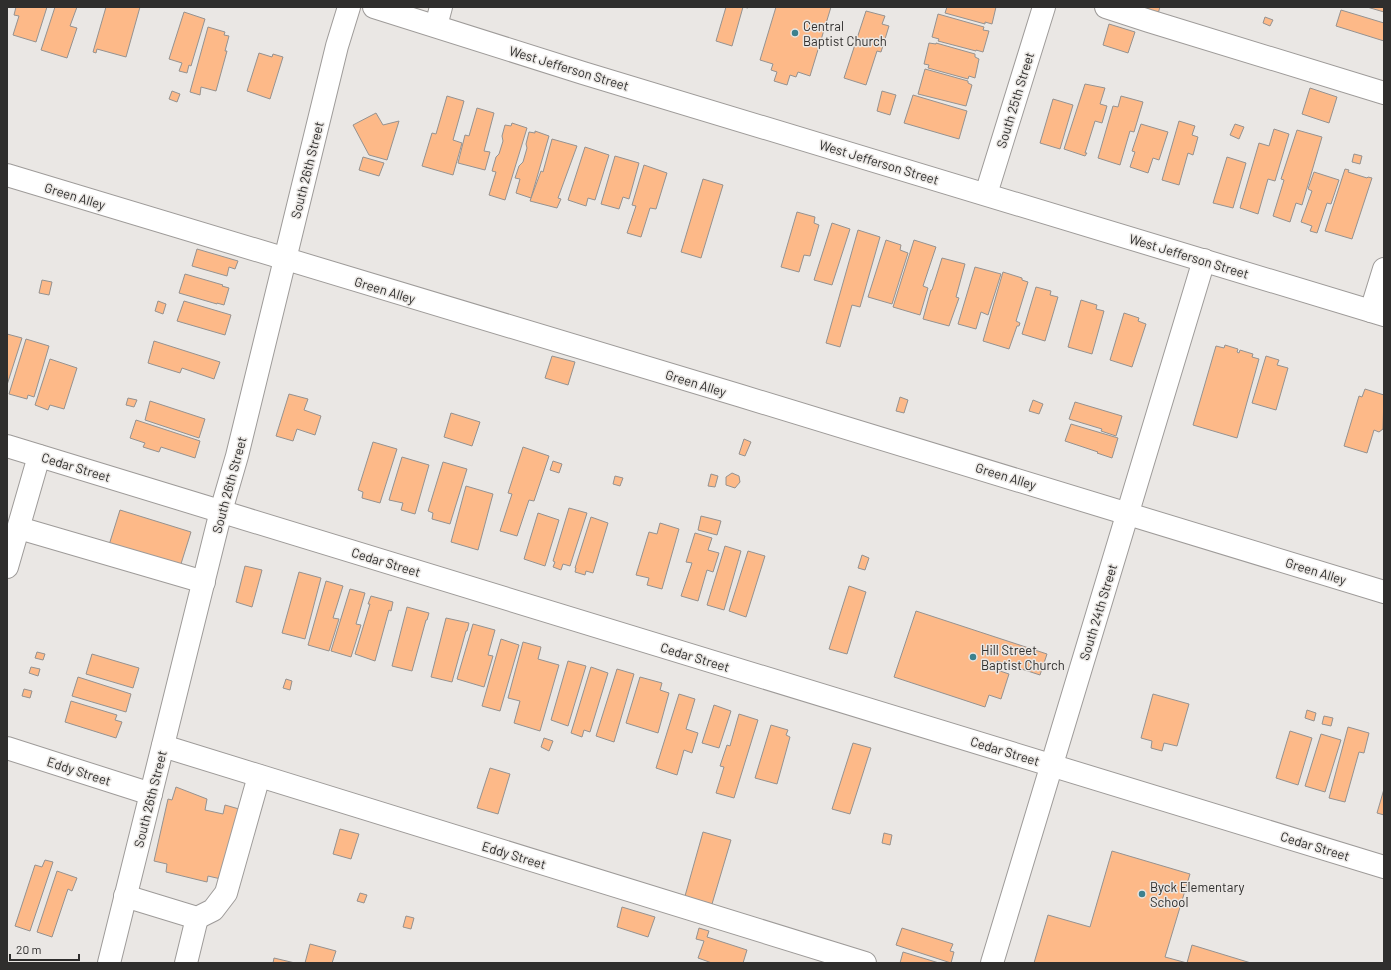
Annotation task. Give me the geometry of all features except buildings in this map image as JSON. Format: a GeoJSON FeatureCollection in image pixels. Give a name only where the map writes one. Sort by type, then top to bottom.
{"type":"FeatureCollection","features":[{"type":"Feature","properties":{"kind":"street","name":"South 26th Street"},"geometry":{"type":"LineString","coordinates":[[109,963],[221,512],[237,456],[337,46],[349,7]]}},
{"type":"Feature","properties":{"kind":"street","name":"West Jefferson Street"},"geometry":{"type":"LineString","coordinates":[[374,7],[438,17],[583,73],[1378,313]]}},
{"type":"Feature","properties":{"kind":"street","name":"South 25th Street"},"geometry":{"type":"LineString","coordinates":[[986,194],[1043,7]]}},
{"type":"Feature","properties":{"kind":"street"},"geometry":{"type":"LineString","coordinates":[[1106,7],[1156,24],[1384,93]]}},
{"type":"Feature","properties":{"kind":"street","name":"Green Alley"},"geometry":{"type":"LineString","coordinates":[[7,175],[285,260],[1128,512],[1384,592]]}},
{"type":"Feature","properties":{"kind":"street","name":"South 24th Street"},"geometry":{"type":"LineString","coordinates":[[992,963],[1204,260]]}},
{"type":"Feature","properties":{"kind":"street"},"geometry":{"type":"LineString","coordinates":[[1378,313],[1384,269]]}},
{"type":"Feature","properties":{"kind":"street","name":"Cedar Street"},"geometry":{"type":"LineString","coordinates":[[7,446],[1384,867]]}},
{"type":"Feature","properties":{"kind":"street"},"geometry":{"type":"LineString","coordinates":[[7,567],[39,456]]}},
{"type":"Feature","properties":{"kind":"street"},"geometry":{"type":"LineString","coordinates":[[18,528],[204,582]]}},
{"type":"Feature","properties":{"kind":"street","name":"Eddy Street"},"geometry":{"type":"LineString","coordinates":[[163,746],[865,963]]}},
{"type":"Feature","properties":{"kind":"street","name":"Eddy Street"},"geometry":{"type":"LineString","coordinates":[[7,748],[151,794]]}},
{"type":"Feature","properties":{"kind":"street"},"geometry":{"type":"LineString","coordinates":[[126,896],[198,918],[213,910],[226,893],[259,776]]}},
{"type":"Feature","properties":{"kind":"street"},"geometry":{"type":"LineString","coordinates":[[186,963],[198,918]]}},
{"type":"Feature","properties":{"kind":"place","name":"Central Baptist Church"},"geometry":{"type":"Point","coordinates":[795,33]}},
{"type":"Feature","properties":{"kind":"place","name":"Hill Street Baptist Church"},"geometry":{"type":"Point","coordinates":[973,657]}},
{"type":"Feature","properties":{"kind":"place","name":"Byck Elementary School"},"geometry":{"type":"Point","coordinates":[1142,894]}}]}
